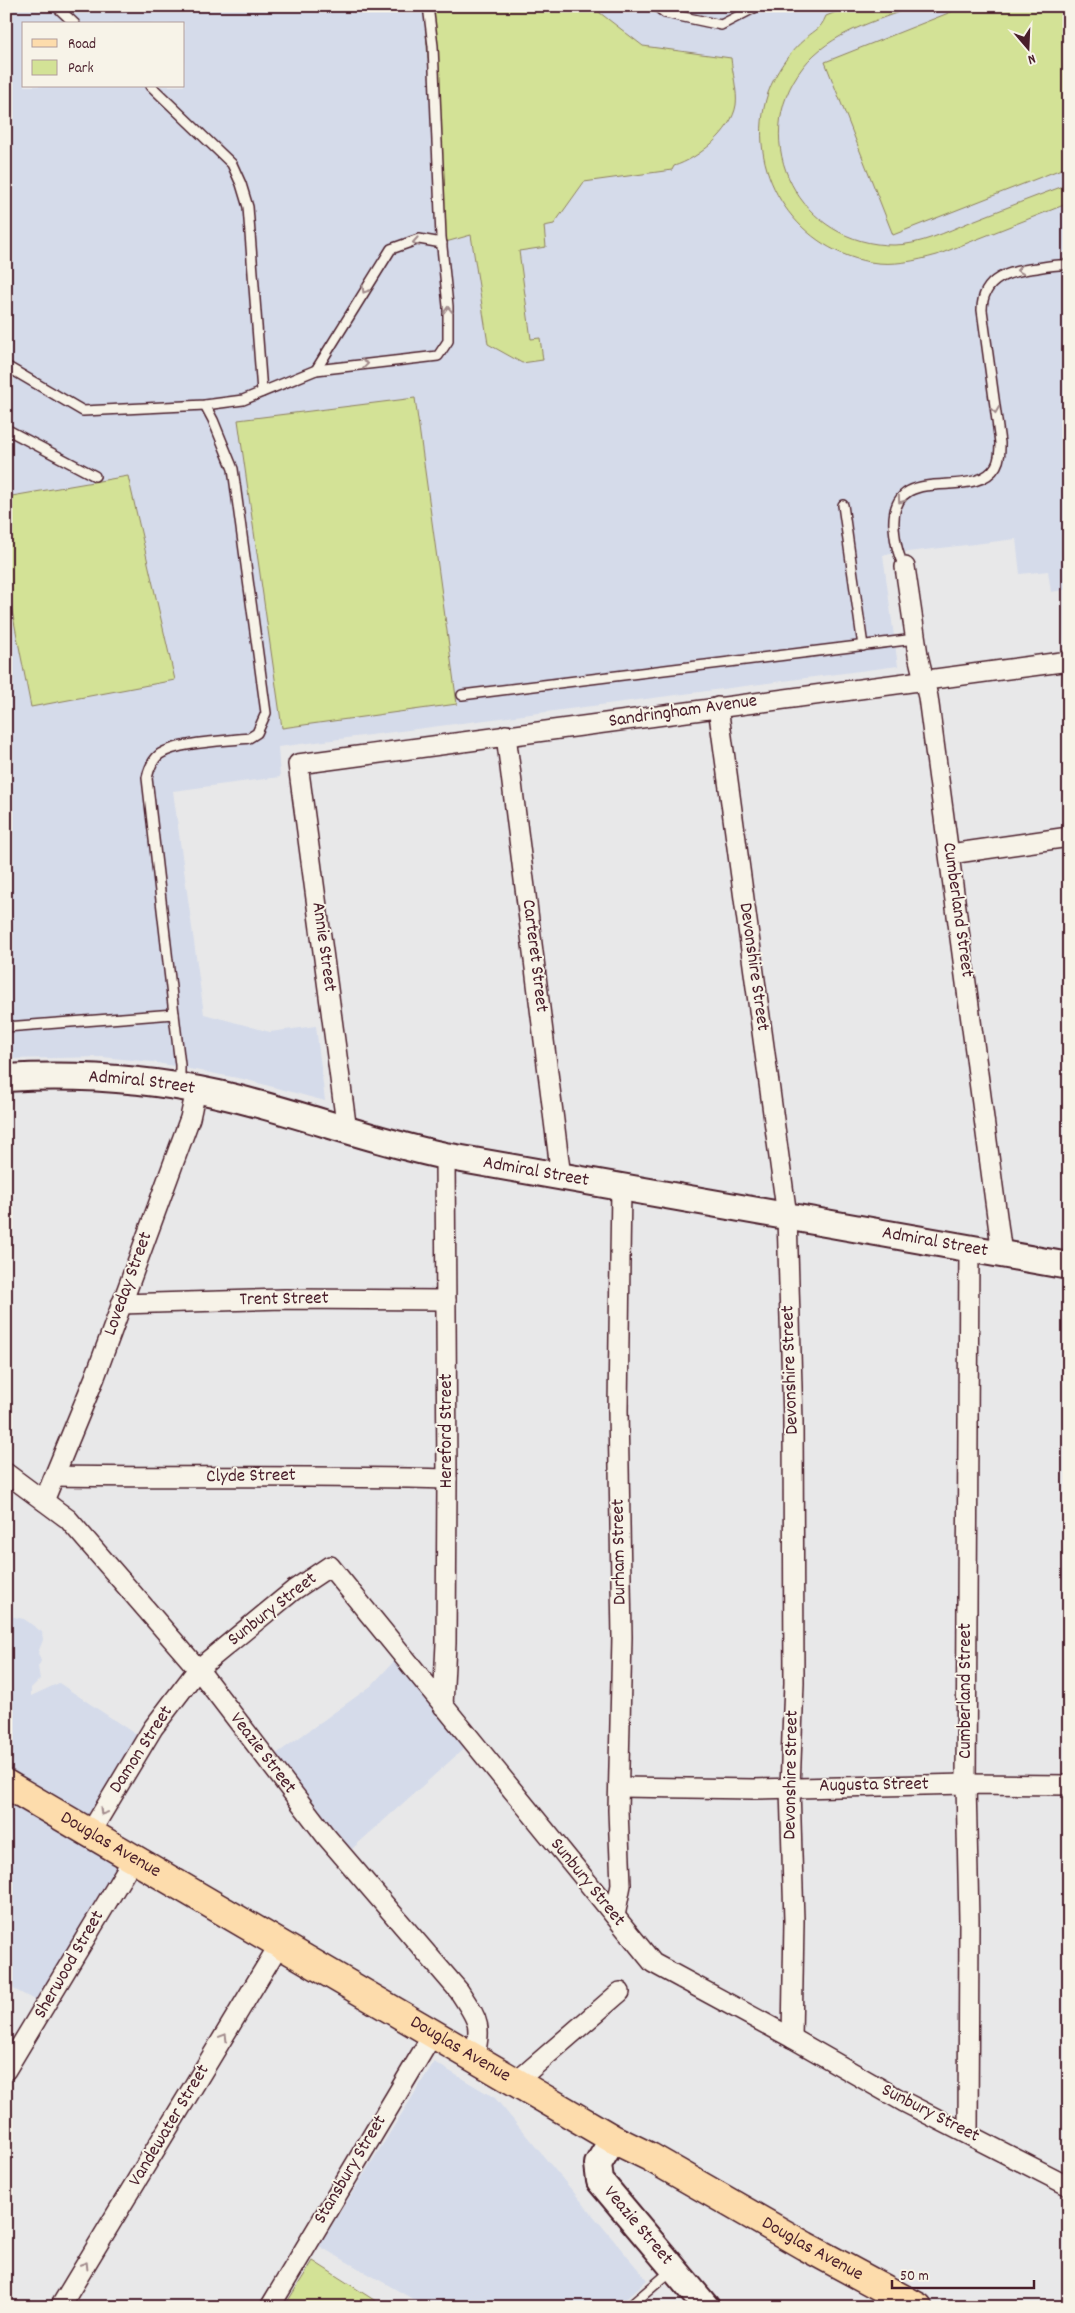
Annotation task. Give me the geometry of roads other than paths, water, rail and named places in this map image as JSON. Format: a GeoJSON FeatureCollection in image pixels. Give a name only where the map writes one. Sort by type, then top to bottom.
{"type":"FeatureCollection","features":[{"type":"Feature","properties":{"kind":"main road","name":"Admiral Street"},"geometry":{"type":"LineString","coordinates":[[6,1078],[101,1079],[188,1089],[258,1104],[395,1145],[445,1156],[1069,1266]]}},
{"type":"Feature","properties":{"kind":"main road","name":"Douglas Avenue"},"geometry":{"type":"LineString","coordinates":[[6,1784],[474,2060],[516,2082],[613,2139],[650,2157],[804,2246],[918,2307]]}},
{"type":"Feature","properties":{"kind":"main road","name":"Veazie Street"},"geometry":{"type":"LineString","coordinates":[[613,2139],[598,2164],[600,2181],[706,2307]]}},
{"type":"Feature","properties":{"kind":"street","name":"Cumberland Street"},"geometry":{"type":"LineString","coordinates":[[905,567],[915,639],[925,679],[950,854],[1002,1254]]}},
{"type":"Feature","properties":{"kind":"street","name":"Sandringham Avenue"},"geometry":{"type":"LineString","coordinates":[[298,764],[1069,661]]}},
{"type":"Feature","properties":{"kind":"street","name":"Devonshire Street"},"geometry":{"type":"LineString","coordinates":[[718,707],[787,1216],[793,1421],[794,1683],[790,1788],[794,1921],[792,2038]]}},
{"type":"Feature","properties":{"kind":"street","name":"Carteret Street"},"geometry":{"type":"LineString","coordinates":[[506,735],[561,1177]]}},
{"type":"Feature","properties":{"kind":"street","name":"Annie Street"},"geometry":{"type":"LineString","coordinates":[[298,764],[347,1131]]}},
{"type":"Feature","properties":{"kind":"street"},"geometry":{"type":"LineString","coordinates":[[950,854],[1069,837]]}},
{"type":"Feature","properties":{"kind":"street","name":"Loveday Street"},"geometry":{"type":"LineString","coordinates":[[44,1501],[95,1377],[190,1118],[188,1089]]}},
{"type":"Feature","properties":{"kind":"street","name":"Hereford Street"},"geometry":{"type":"LineString","coordinates":[[443,1706],[446,1643],[447,1479],[445,1156]]}},
{"type":"Feature","properties":{"kind":"street","name":"Durham Street"},"geometry":{"type":"LineString","coordinates":[[615,1916],[621,1885],[618,1810],[622,1637],[618,1410],[621,1187]]}},
{"type":"Feature","properties":{"kind":"street","name":"Cumberland Street"},"geometry":{"type":"LineString","coordinates":[[968,2134],[969,1920],[966,1784],[969,1248]]}},
{"type":"Feature","properties":{"kind":"street","name":"Trent Street"},"geometry":{"type":"LineString","coordinates":[[121,1304],[284,1299],[446,1300]]}},
{"type":"Feature","properties":{"kind":"street","name":"Veazie Street"},"geometry":{"type":"LineString","coordinates":[[6,1473],[68,1519],[198,1669],[325,1835],[459,1991],[476,2017],[480,2033],[474,2060]]}},
{"type":"Feature","properties":{"kind":"street","name":"Clyde Street"},"geometry":{"type":"LineString","coordinates":[[55,1476],[216,1478],[341,1476],[447,1479]]}},
{"type":"Feature","properties":{"kind":"street","name":"Sunbury Street"},"geometry":{"type":"LineString","coordinates":[[198,1669],[294,1590],[330,1566],[653,1964],[792,2038],[904,2102],[1069,2186]]}},
{"type":"Feature","properties":{"kind":"street","name":"Damon Street"},"geometry":{"type":"LineString","coordinates":[[90,1833],[153,1728],[198,1669]]}},
{"type":"Feature","properties":{"kind":"street","name":"Augusta Street"},"geometry":{"type":"LineString","coordinates":[[620,1787],[790,1788],[966,1784],[1069,1785]]}},
{"type":"Feature","properties":{"kind":"street","name":"Sherwood Street"},"geometry":{"type":"LineString","coordinates":[[6,2070],[133,1859]]}},
{"type":"Feature","properties":{"kind":"street","name":"Vandewater Street"},"geometry":{"type":"LineString","coordinates":[[60,2307],[279,1945]]}},
{"type":"Feature","properties":{"kind":"street"},"geometry":{"type":"LineString","coordinates":[[516,2082],[620,1992]]}},
{"type":"Feature","properties":{"kind":"street","name":"Stansbury Street"},"geometry":{"type":"LineString","coordinates":[[270,2307],[432,2034]]}},
{"type":"Feature","properties":{"kind":"lane"},"geometry":{"type":"LineString","coordinates":[[56,6],[73,22]]}},
{"type":"Feature","properties":{"kind":"lane"},"geometry":{"type":"LineString","coordinates":[[6,366],[83,411],[205,406],[243,400],[316,370],[438,356],[448,341],[449,326],[442,243],[433,46],[428,6]]}},
{"type":"Feature","properties":{"kind":"lane"},"geometry":{"type":"LineString","coordinates":[[656,6],[665,13],[721,25],[758,6]]}},
{"type":"Feature","properties":{"kind":"lane"},"geometry":{"type":"LineString","coordinates":[[153,88],[232,164],[241,184],[248,208],[262,392]]}},
{"type":"Feature","properties":{"kind":"lane"},"geometry":{"type":"LineString","coordinates":[[316,370],[391,249],[419,239],[442,243]]}},
{"type":"Feature","properties":{"kind":"lane"},"geometry":{"type":"LineString","coordinates":[[905,567],[898,552],[894,527],[895,511],[900,498],[915,488],[982,477],[992,471],[998,462],[1000,443],[982,316],[982,305],[986,292],[995,280],[1010,272],[1069,265]]}},
{"type":"Feature","properties":{"kind":"lane"},"geometry":{"type":"LineString","coordinates":[[188,1089],[180,1065],[147,778],[150,765],[158,755],[172,748],[249,738],[257,733],[266,713],[233,469],[214,420],[205,406]]}},
{"type":"Feature","properties":{"kind":"lane"},"geometry":{"type":"LineString","coordinates":[[6,429],[95,476]]}},
{"type":"Feature","properties":{"kind":"lane"},"geometry":{"type":"LineString","coordinates":[[843,505],[863,646]]}},
{"type":"Feature","properties":{"kind":"lane"},"geometry":{"type":"LineString","coordinates":[[462,696],[915,639]]}},
{"type":"Feature","properties":{"kind":"lane"},"geometry":{"type":"LineString","coordinates":[[6,1027],[174,1014]]}},
{"type":"Feature","properties":{"kind":"lane"},"geometry":{"type":"LineString","coordinates":[[628,2307],[673,2269]]}}]}
